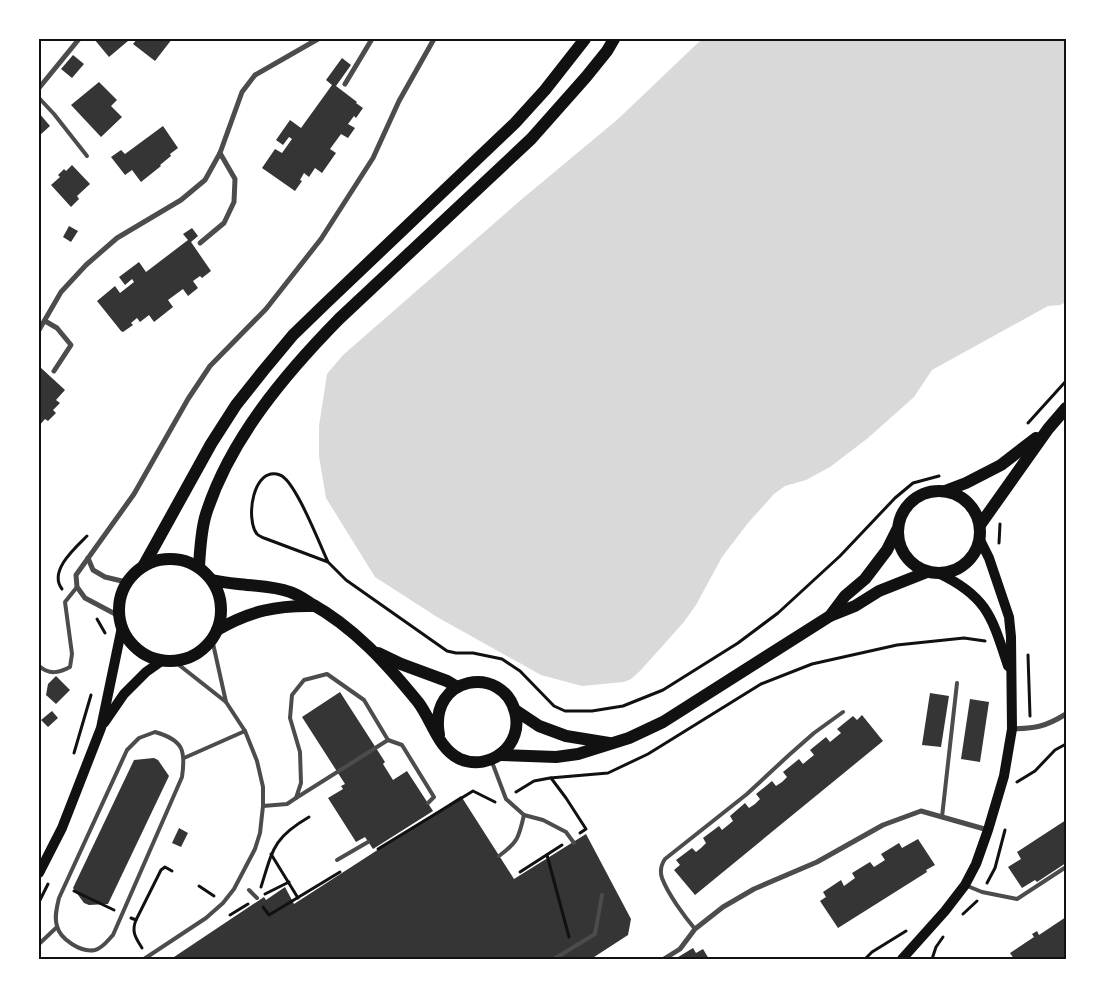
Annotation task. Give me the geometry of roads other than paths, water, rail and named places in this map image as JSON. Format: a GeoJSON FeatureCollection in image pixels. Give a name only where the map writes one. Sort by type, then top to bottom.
{"type":"FeatureCollection","features":[{"type":"Feature","properties":{"kind":"main road"},"geometry":{"type":"LineString","coordinates":[[144,565],[211,444],[236,405],[263,371],[293,336],[325,304],[516,123],[551,83],[585,39]]}},
{"type":"Feature","properties":{"kind":"main road"},"geometry":{"type":"LineString","coordinates":[[199,567],[205,516],[217,484],[234,451],[281,384],[311,348],[339,319],[531,139],[586,77],[614,39]]}},
{"type":"Feature","properties":{"kind":"main road"},"geometry":{"type":"LineString","coordinates":[[980,525],[1048,429],[1066,408]]}},
{"type":"Feature","properties":{"kind":"main road"},"geometry":{"type":"LineString","coordinates":[[830,616],[845,596],[865,579],[887,550],[897,529],[900,516],[908,504],[918,496],[931,491],[945,491],[966,484],[1001,465],[1048,429]]}},
{"type":"Feature","properties":{"kind":"main road"},"geometry":{"type":"LineString","coordinates":[[212,580],[291,592],[317,606],[354,632],[374,651],[419,703],[444,745],[451,753],[460,758],[470,762],[480,762],[496,758],[556,757],[578,754],[629,738],[662,722],[830,616],[855,606],[879,591],[932,573],[949,572],[960,568],[969,561],[976,551],[980,540],[980,525],[976,513],[968,502],[957,495],[945,491]]}},
{"type":"Feature","properties":{"kind":"main road"},"geometry":{"type":"LineString","coordinates":[[897,529],[899,543],[905,556],[914,566],[965,588],[987,610],[1010,674]]}},
{"type":"Feature","properties":{"kind":"main road"},"geometry":{"type":"LineString","coordinates":[[902,959],[945,911],[965,884],[976,864],[1004,776],[1012,729],[1009,616],[989,558],[980,540]]}},
{"type":"Feature","properties":{"kind":"main road"},"geometry":{"type":"LineString","coordinates":[[39,873],[62,828],[101,728],[120,622],[120,599],[126,582],[144,565],[160,559],[177,558],[199,567],[212,580],[218,592],[221,606],[220,620],[214,635],[204,648],[195,654],[168,661],[146,672],[124,694],[101,728]]}},
{"type":"Feature","properties":{"kind":"main road"},"geometry":{"type":"LineString","coordinates":[[214,635],[250,613],[292,606],[317,606]]}},
{"type":"Feature","properties":{"kind":"main road"},"geometry":{"type":"LineString","coordinates":[[120,622],[128,640],[138,650],[150,657],[168,661]]}},
{"type":"Feature","properties":{"kind":"main road"},"geometry":{"type":"LineString","coordinates":[[374,651],[401,664],[447,681],[457,687]]}},
{"type":"Feature","properties":{"kind":"main road"},"geometry":{"type":"LineString","coordinates":[[439,735],[438,713],[442,702],[449,694],[457,687],[472,682],[487,683],[504,693],[511,701],[517,720],[516,733],[510,746],[496,758]]}},
{"type":"Feature","properties":{"kind":"main road"},"geometry":{"type":"LineString","coordinates":[[515,710],[539,726],[566,736],[611,744]]}},
{"type":"Feature","properties":{"kind":"street"},"geometry":{"type":"LineString","coordinates":[[39,88],[79,39]]}},
{"type":"Feature","properties":{"kind":"street"},"geometry":{"type":"LineString","coordinates":[[39,330],[61,292],[86,265],[117,238],[180,200],[205,180],[220,153],[242,92],[255,75],[318,39]]}},
{"type":"Feature","properties":{"kind":"street"},"geometry":{"type":"LineString","coordinates":[[345,84],[372,39]]}},
{"type":"Feature","properties":{"kind":"street"},"geometry":{"type":"LineString","coordinates":[[120,622],[85,598],[77,587],[76,575],[134,494],[188,399],[210,366],[266,309],[321,239],[373,158],[399,101],[434,39]]}},
{"type":"Feature","properties":{"kind":"street"},"geometry":{"type":"LineString","coordinates":[[200,243],[224,223],[234,202],[235,178],[220,153]]}},
{"type":"Feature","properties":{"kind":"street"},"geometry":{"type":"LineString","coordinates":[[45,321],[58,328],[71,345],[54,371]]}},
{"type":"Feature","properties":{"kind":"street"},"geometry":{"type":"LineString","coordinates":[[88,558],[93,570],[105,576],[126,582]]}},
{"type":"Feature","properties":{"kind":"street"},"geometry":{"type":"LineString","coordinates":[[1012,729],[1028,729],[1049,724],[1066,714]]}},
{"type":"Feature","properties":{"kind":"street"},"geometry":{"type":"LineString","coordinates":[[664,959],[680,949],[694,929],[723,907],[754,889],[817,862],[883,825],[921,811],[988,830]]}},
{"type":"Feature","properties":{"kind":"lane"},"geometry":{"type":"LineString","coordinates":[[39,98],[87,156]]}},
{"type":"Feature","properties":{"kind":"lane"},"geometry":{"type":"LineString","coordinates":[[39,666],[42,670],[53,673],[70,667],[72,654],[65,602],[77,587]]}},
{"type":"Feature","properties":{"kind":"lane"},"geometry":{"type":"LineString","coordinates":[[144,959],[206,918],[224,903],[234,889],[255,849],[260,833],[263,806],[257,760],[244,731],[226,702],[214,635]]}},
{"type":"Feature","properties":{"kind":"lane"},"geometry":{"type":"LineString","coordinates":[[168,661],[226,702]]}},
{"type":"Feature","properties":{"kind":"lane"},"geometry":{"type":"LineString","coordinates":[[296,798],[301,782],[300,752],[290,718],[292,695],[304,680],[327,674],[364,700],[388,740],[402,745],[434,797],[428,803]]}},
{"type":"Feature","properties":{"kind":"lane"},"geometry":{"type":"LineString","coordinates":[[942,817],[957,684]]}},
{"type":"Feature","properties":{"kind":"lane"},"geometry":{"type":"LineString","coordinates":[[694,929],[662,878],[662,864],[665,859],[747,794],[795,749],[843,712]]}},
{"type":"Feature","properties":{"kind":"lane"},"geometry":{"type":"LineString","coordinates":[[184,758],[244,731]]}},
{"type":"Feature","properties":{"kind":"lane"},"geometry":{"type":"LineString","coordinates":[[155,732],[168,736],[177,742],[184,758],[182,777],[113,935],[104,945],[94,950],[80,948],[68,941],[57,927],[56,912],[59,898],[127,750],[139,738],[155,732]]}},
{"type":"Feature","properties":{"kind":"lane"},"geometry":{"type":"LineString","coordinates":[[263,806],[287,804],[388,740]]}},
{"type":"Feature","properties":{"kind":"lane"},"geometry":{"type":"LineString","coordinates":[[496,758],[506,798],[524,815],[543,820],[566,832],[574,843]]}},
{"type":"Feature","properties":{"kind":"lane"},"geometry":{"type":"LineString","coordinates":[[499,856],[516,843],[524,815]]}},
{"type":"Feature","properties":{"kind":"lane"},"geometry":{"type":"LineString","coordinates":[[337,860],[368,842]]}},
{"type":"Feature","properties":{"kind":"lane"},"geometry":{"type":"LineString","coordinates":[[965,884],[982,892],[1017,899],[1066,867]]}},
{"type":"Feature","properties":{"kind":"lane"},"geometry":{"type":"LineString","coordinates":[[249,890],[258,898]]}},
{"type":"Feature","properties":{"kind":"lane"},"geometry":{"type":"LineString","coordinates":[[554,959],[595,934],[602,895]]}},
{"type":"Feature","properties":{"kind":"lane"},"geometry":{"type":"LineString","coordinates":[[39,944],[57,927]]}}]}
